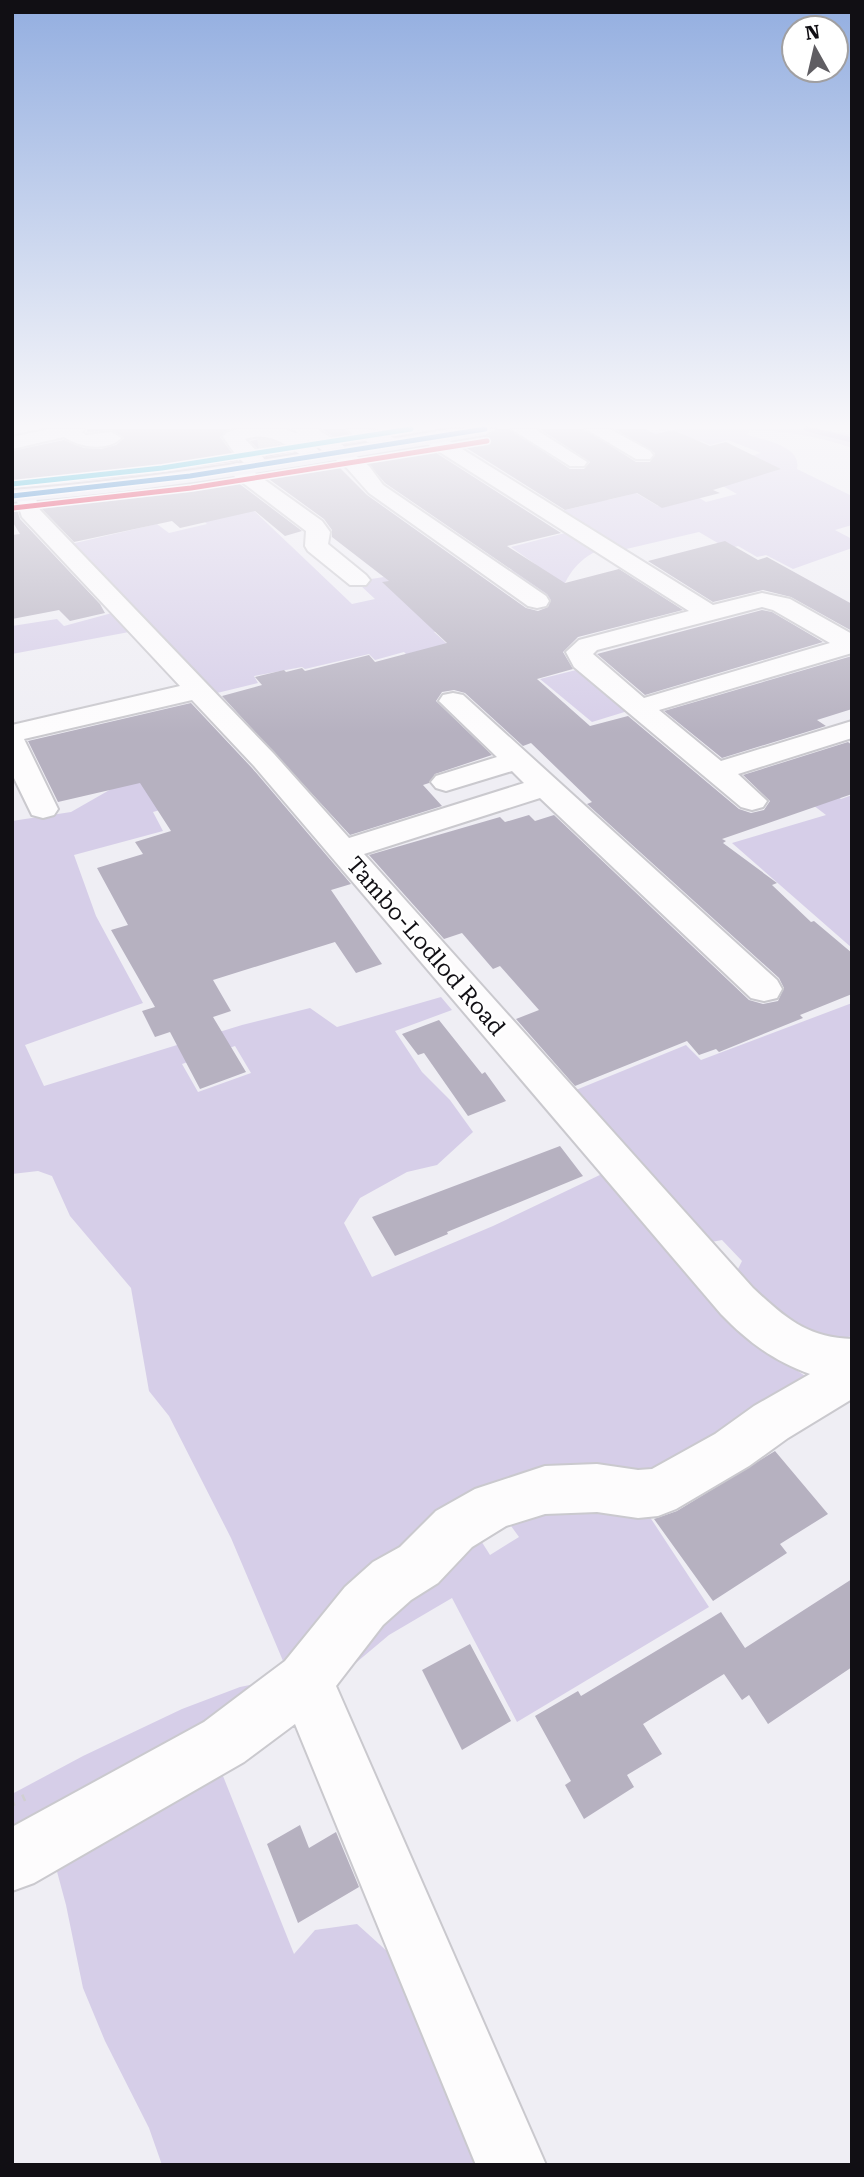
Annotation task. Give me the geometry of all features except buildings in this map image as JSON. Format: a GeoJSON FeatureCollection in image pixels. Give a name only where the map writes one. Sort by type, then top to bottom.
{"type":"FeatureCollection","features":[{"type":"Feature","properties":{"kind":"street","name":"Tambo-Lodlod Road"},"geometry":{"type":"LineString","coordinates":[[48,531],[199,690],[343,850],[737,1301],[760,1325],[780,1339],[845,1373]]}},
{"type":"Feature","properties":{"kind":"street"},"geometry":{"type":"LineString","coordinates":[[317,531],[316,546],[358,580]]}},
{"type":"Feature","properties":{"kind":"street"},"geometry":{"type":"LineString","coordinates":[[436,531],[537,600]]}},
{"type":"Feature","properties":{"kind":"street"},"geometry":{"type":"LineString","coordinates":[[578,531],[708,613]]}},
{"type":"Feature","properties":{"kind":"street"},"geometry":{"type":"LineString","coordinates":[[752,801],[583,661],[579,652],[588,645],[708,613],[751,602],[772,601],[852,645]]}},
{"type":"Feature","properties":{"kind":"street"},"geometry":{"type":"LineString","coordinates":[[641,707],[852,645]]}},
{"type":"Feature","properties":{"kind":"street"},"geometry":{"type":"LineString","coordinates":[[12,734],[199,690]]}},
{"type":"Feature","properties":{"kind":"street"},"geometry":{"type":"LineString","coordinates":[[453,701],[764,989]]}},
{"type":"Feature","properties":{"kind":"street"},"geometry":{"type":"LineString","coordinates":[[718,771],[852,729]]}},
{"type":"Feature","properties":{"kind":"street"},"geometry":{"type":"LineString","coordinates":[[12,742],[43,809]]}},
{"type":"Feature","properties":{"kind":"street"},"geometry":{"type":"LineString","coordinates":[[446,782],[518,760]]}},
{"type":"Feature","properties":{"kind":"street"},"geometry":{"type":"LineString","coordinates":[[343,850],[543,787]]}},
{"type":"Feature","properties":{"kind":"street"},"geometry":{"type":"LineString","coordinates":[[12,1861],[224,1742],[305,1681],[365,1606],[392,1581],[419,1565],[454,1529],[493,1506],[545,1490],[597,1488],[638,1494],[658,1492],[732,1450],[845,1373]]}},
{"type":"Feature","properties":{"kind":"street"},"geometry":{"type":"LineString","coordinates":[[305,1681],[511,2165]]}},
{"type":"Feature","properties":{"kind":"shaded area"},"geometry":{"type":"Polygon","coordinates":[[[129,531],[166,531],[169,533],[179,531],[275,531],[352,604],[375,599],[360,585],[371,579],[384,577],[452,627],[434,632],[455,651],[414,662],[404,652],[375,660],[369,654],[305,669],[302,667],[254,676],[258,683],[217,693],[71,544],[129,531]]]}},
{"type":"Feature","properties":{"kind":"shaded area"},"geometry":{"type":"Polygon","coordinates":[[[595,531],[836,531],[852,539],[852,548],[793,569],[766,555],[757,557],[738,546],[728,549],[699,532],[622,550],[596,535],[598,532],[595,531]]]}},
{"type":"Feature","properties":{"kind":"shaded area"},"geometry":{"type":"Polygon","coordinates":[[[569,532],[597,551],[575,568],[562,590],[556,608],[502,573],[535,564],[511,547],[569,532]]]}},
{"type":"Feature","properties":{"kind":"shaded area"},"geometry":{"type":"Polygon","coordinates":[[[112,613],[129,632],[12,654],[12,626],[57,619],[64,626],[112,613]]]}},
{"type":"Feature","properties":{"kind":"shaded area"},"geometry":{"type":"Polygon","coordinates":[[[580,669],[631,710],[592,722],[540,679],[580,669]]]}},
{"type":"Feature","properties":{"kind":"shaded area"},"geometry":{"type":"Polygon","coordinates":[[[124,761],[170,807],[153,812],[163,831],[74,855],[96,916],[143,1003],[25,1045],[44,1086],[242,1025],[310,1008],[337,1027],[441,997],[452,1010],[395,1031],[422,1072],[450,1100],[473,1132],[437,1165],[407,1172],[360,1198],[344,1223],[372,1277],[493,1226],[604,1173],[756,1342],[808,1378],[642,1505],[709,1607],[517,1722],[452,1598],[389,1635],[320,1693],[217,1761],[294,1954],[315,1930],[357,1924],[389,1953],[406,1984],[480,2165],[162,2165],[149,2128],[105,2041],[83,1988],[52,1853],[12,1874],[12,1794],[83,1756],[182,1709],[240,1687],[275,1680],[286,1668],[231,1538],[169,1416],[149,1391],[131,1288],[70,1216],[52,1176],[38,1171],[12,1174],[12,821],[71,812],[113,788],[124,761]],[[235,1046],[182,1064],[198,1092],[251,1073],[235,1046]],[[506,1519],[478,1536],[490,1555],[519,1537],[506,1519]]]}},
{"type":"Feature","properties":{"kind":"shaded area"},"geometry":{"type":"Polygon","coordinates":[[[790,761],[841,799],[852,795],[852,948],[732,843],[826,815],[766,769],[790,761]]]}},
{"type":"Feature","properties":{"kind":"shaded area"},"geometry":{"type":"Polygon","coordinates":[[[852,1003],[852,1336],[832,1341],[801,1336],[741,1277],[738,1269],[742,1261],[722,1240],[706,1243],[571,1092],[686,1045],[701,1060],[852,1003]]]}}]}
